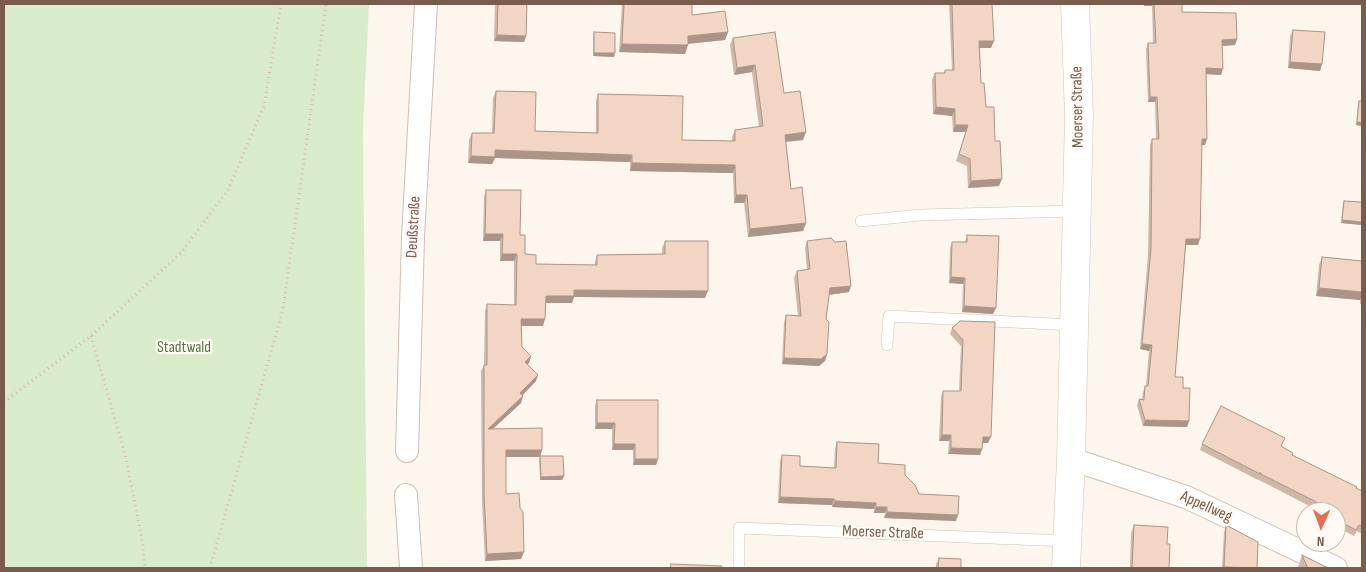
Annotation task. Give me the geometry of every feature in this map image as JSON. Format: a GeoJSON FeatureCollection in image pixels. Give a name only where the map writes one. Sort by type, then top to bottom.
{"type":"FeatureCollection","features":[{"type":"Feature","properties":{"kind":"main road","name":"Moerser Straße"},"geometry":{"type":"LineString","coordinates":[[1066,568],[1071,459],[1079,116],[1075,4]]}},
{"type":"Feature","properties":{"kind":"street","name":"Deußstraße"},"geometry":{"type":"LineString","coordinates":[[408,451],[414,237],[426,4]]}},
{"type":"Feature","properties":{"kind":"street","name":"Appellweg"},"geometry":{"type":"LineString","coordinates":[[1071,459],[1186,497],[1313,562],[1336,568]]}},
{"type":"Feature","properties":{"kind":"street"},"geometry":{"type":"LineString","coordinates":[[406,495],[411,568]]}},
{"type":"Feature","properties":{"kind":"lane"},"geometry":{"type":"LineString","coordinates":[[861,221],[920,215],[1077,211]]}},
{"type":"Feature","properties":{"kind":"lane"},"geometry":{"type":"LineString","coordinates":[[887,344],[888,316],[1074,325]]}},
{"type":"Feature","properties":{"kind":"lane","name":"Moerser Straße"},"geometry":{"type":"LineString","coordinates":[[738,568],[739,528],[1067,541]]}},
{"type":"Feature","properties":{"kind":"path"},"geometry":{"type":"LineString","coordinates":[[4,402],[91,336],[181,253],[228,190],[264,106],[281,4]]}},
{"type":"Feature","properties":{"kind":"path"},"geometry":{"type":"LineString","coordinates":[[210,568],[282,309],[326,4]]}},
{"type":"Feature","properties":{"kind":"path"},"geometry":{"type":"LineString","coordinates":[[91,336],[125,454],[142,539],[145,568]]}},
{"type":"Feature","properties":{"kind":"green space","name":"Stadtwald"},"geometry":{"type":"Polygon","coordinates":[[[4,4],[369,4],[363,129],[367,568],[4,568],[4,4]]]}},
{"type":"Feature","properties":{"kind":"building"},"geometry":{"type":"Polygon","coordinates":[[[498,4],[527,4],[526,36],[497,35],[498,4]]]}},
{"type":"Feature","properties":{"kind":"building"},"geometry":{"type":"Polygon","coordinates":[[[624,4],[692,4],[692,15],[725,11],[728,32],[688,36],[688,45],[622,44],[624,4]]]}},
{"type":"Feature","properties":{"kind":"building"},"geometry":{"type":"Polygon","coordinates":[[[952,4],[992,4],[994,41],[979,41],[981,83],[984,83],[986,107],[994,107],[995,141],[1000,141],[1002,179],[971,181],[970,159],[959,154],[968,125],[955,125],[955,109],[936,107],[935,73],[945,73],[945,70],[954,70],[952,4]]]}},
{"type":"Feature","properties":{"kind":"building"},"geometry":{"type":"Polygon","coordinates":[[[1154,4],[1182,4],[1182,12],[1236,13],[1237,39],[1222,40],[1223,69],[1206,68],[1207,139],[1202,139],[1200,239],[1186,239],[1175,377],[1183,377],[1183,388],[1190,388],[1189,421],[1145,420],[1139,399],[1144,400],[1145,386],[1148,386],[1152,345],[1142,344],[1151,249],[1152,139],[1159,139],[1157,97],[1150,97],[1148,43],[1156,43],[1154,4]]]}},
{"type":"Feature","properties":{"kind":"building"},"geometry":{"type":"Polygon","coordinates":[[[1293,30],[1325,32],[1322,64],[1290,62],[1293,30]]]}},
{"type":"Feature","properties":{"kind":"building"},"geometry":{"type":"Polygon","coordinates":[[[594,32],[615,33],[615,53],[594,53],[594,32]]]}},
{"type":"Feature","properties":{"kind":"building"},"geometry":{"type":"Polygon","coordinates":[[[775,32],[784,93],[800,91],[806,132],[785,135],[791,189],[802,187],[806,223],[750,229],[747,195],[736,195],[735,165],[632,163],[632,155],[495,150],[495,157],[471,156],[472,133],[494,133],[496,91],[536,92],[535,131],[598,133],[598,94],[683,96],[682,140],[735,141],[735,130],[763,126],[755,65],[737,68],[733,38],[775,32]]]}},
{"type":"Feature","properties":{"kind":"building"},"geometry":{"type":"Polygon","coordinates":[[[1359,101],[1362,101],[1362,123],[1357,122],[1359,101]]]}},
{"type":"Feature","properties":{"kind":"building"},"geometry":{"type":"Polygon","coordinates":[[[486,190],[521,190],[520,235],[525,235],[525,254],[536,255],[536,264],[597,265],[597,255],[665,254],[665,241],[708,241],[708,291],[574,290],[574,296],[546,296],[545,319],[521,319],[522,347],[531,356],[525,362],[538,375],[520,393],[523,396],[488,429],[542,428],[542,450],[506,450],[506,494],[519,493],[520,508],[523,512],[524,552],[487,554],[484,494],[484,365],[487,365],[487,304],[516,305],[517,254],[502,254],[503,234],[485,234],[486,190]]]}},
{"type":"Feature","properties":{"kind":"building"},"geometry":{"type":"Polygon","coordinates":[[[1344,201],[1362,202],[1362,222],[1342,220],[1344,201]]]}},
{"type":"Feature","properties":{"kind":"building"},"geometry":{"type":"Polygon","coordinates":[[[967,235],[999,236],[996,308],[964,306],[965,278],[951,277],[952,242],[967,242],[967,235]]]}},
{"type":"Feature","properties":{"kind":"building"},"geometry":{"type":"Polygon","coordinates":[[[831,238],[835,242],[846,241],[851,286],[830,288],[826,319],[829,322],[827,354],[821,359],[784,358],[786,315],[801,316],[797,271],[810,269],[807,241],[831,238]]]}},
{"type":"Feature","properties":{"kind":"building"},"geometry":{"type":"Polygon","coordinates":[[[1322,257],[1362,261],[1362,292],[1319,288],[1322,257]]]}},
{"type":"Feature","properties":{"kind":"building"},"geometry":{"type":"Polygon","coordinates":[[[960,321],[995,322],[991,437],[983,437],[982,449],[951,448],[951,435],[942,435],[943,391],[961,391],[963,340],[952,328],[960,321]]]}},
{"type":"Feature","properties":{"kind":"building"},"geometry":{"type":"Polygon","coordinates":[[[597,400],[658,400],[658,459],[635,459],[635,444],[614,444],[615,423],[597,423],[597,400]]]}},
{"type":"Feature","properties":{"kind":"building"},"geometry":{"type":"Polygon","coordinates":[[[1221,406],[1285,438],[1281,446],[1293,453],[1292,455],[1362,491],[1362,526],[1359,525],[1356,530],[1346,525],[1346,502],[1316,502],[1202,444],[1221,406]]]}},
{"type":"Feature","properties":{"kind":"building"},"geometry":{"type":"Polygon","coordinates":[[[837,442],[879,444],[878,463],[905,465],[905,475],[915,485],[919,494],[959,496],[958,515],[887,512],[887,507],[876,507],[876,503],[780,497],[782,455],[800,456],[800,466],[836,468],[837,442]]]}},
{"type":"Feature","properties":{"kind":"building"},"geometry":{"type":"Polygon","coordinates":[[[540,456],[563,456],[564,476],[541,477],[540,456]]]}},
{"type":"Feature","properties":{"kind":"building"},"geometry":{"type":"Polygon","coordinates":[[[1134,525],[1168,527],[1167,544],[1170,544],[1169,568],[1132,568],[1134,525]]]}},
{"type":"Feature","properties":{"kind":"building"},"geometry":{"type":"Polygon","coordinates":[[[1226,525],[1258,542],[1257,568],[1224,567],[1226,525]]]}},
{"type":"Feature","properties":{"kind":"building"},"geometry":{"type":"Polygon","coordinates":[[[1302,555],[1328,568],[1308,568],[1302,555]]]}},
{"type":"Feature","properties":{"kind":"building"},"geometry":{"type":"Polygon","coordinates":[[[939,558],[961,559],[961,568],[938,568],[939,558]]]}},
{"type":"Feature","properties":{"kind":"building"},"geometry":{"type":"Polygon","coordinates":[[[671,564],[722,566],[721,568],[670,568],[671,564]]]}}]}
